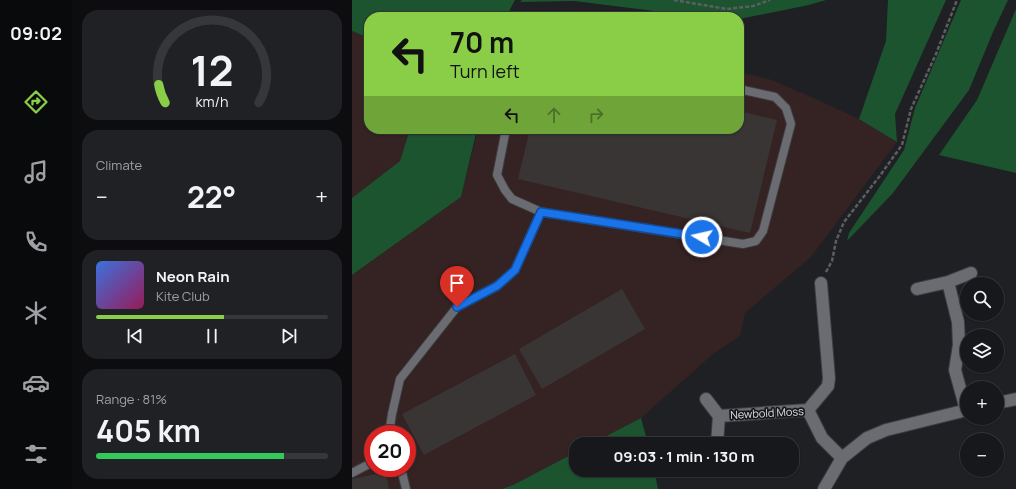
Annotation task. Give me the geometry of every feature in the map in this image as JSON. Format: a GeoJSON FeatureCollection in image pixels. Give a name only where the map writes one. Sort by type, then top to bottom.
{"type":"FeatureCollection","features":[{"type":"Feature","properties":{"kind":"street"},"geometry":{"type":"LineString","coordinates":[[917,289],[948,282],[971,273]]}},
{"type":"Feature","properties":{"kind":"street"},"geometry":{"type":"LineString","coordinates":[[948,282],[958,322],[958,345],[955,370],[960,388]]}},
{"type":"Feature","properties":{"kind":"street"},"geometry":{"type":"LineString","coordinates":[[808,410],[828,386],[829,378],[821,283]]}},
{"type":"Feature","properties":{"kind":"street"},"geometry":{"type":"LineString","coordinates":[[706,399],[719,416]]}},
{"type":"Feature","properties":{"kind":"street"},"geometry":{"type":"LineString","coordinates":[[1004,402],[1016,399]]}},
{"type":"Feature","properties":{"kind":"street","name":"Newbold Moss"},"geometry":{"type":"LineString","coordinates":[[718,437],[719,416],[808,410],[822,438],[842,458]]}},
{"type":"Feature","properties":{"kind":"street"},"geometry":{"type":"LineString","coordinates":[[824,489],[842,458],[867,438],[886,430],[960,412]]}},
{"type":"Feature","properties":{"kind":"lane"},"geometry":{"type":"LineString","coordinates":[[505,134],[497,175],[512,199],[541,212],[743,244],[756,241],[763,231],[791,124],[786,108],[775,97],[744,90]]}},
{"type":"Feature","properties":{"kind":"lane"},"geometry":{"type":"LineString","coordinates":[[390,425],[400,379],[457,307],[497,286],[515,270],[541,212]]}},
{"type":"Feature","properties":{"kind":"lane"},"geometry":{"type":"LineString","coordinates":[[352,473],[364,467]]}},
{"type":"Feature","properties":{"kind":"lane"},"geometry":{"type":"LineString","coordinates":[[403,477],[406,489]]}},
{"type":"Feature","properties":{"kind":"path"},"geometry":{"type":"LineString","coordinates":[[674,0],[727,9],[753,6],[770,0]]}},
{"type":"Feature","properties":{"kind":"path"},"geometry":{"type":"LineString","coordinates":[[821,283],[832,262],[836,241],[844,222],[902,145],[911,108],[936,54],[957,0]]}},
{"type":"Feature","properties":{"kind":"shaded area"},"geometry":{"type":"Polygon","coordinates":[[[352,31],[364,36],[364,134],[408,134],[400,161],[352,198],[352,31]]]}},
{"type":"Feature","properties":{"kind":"shaded area"},"geometry":{"type":"Polygon","coordinates":[[[744,73],[772,80],[818,100],[859,119],[897,142],[811,257],[745,313],[740,336],[713,354],[641,418],[604,437],[569,437],[569,456],[513,485],[502,489],[352,489],[352,275],[461,197],[477,134],[744,134],[744,73]]]}},
{"type":"Feature","properties":{"kind":"green space"},"geometry":{"type":"Polygon","coordinates":[[[352,0],[515,0],[509,12],[364,12],[364,36],[352,31],[352,0]]]}},
{"type":"Feature","properties":{"kind":"green space"},"geometry":{"type":"Polygon","coordinates":[[[522,0],[826,0],[809,5],[744,18],[744,12],[663,12],[574,1],[520,2],[522,0]]]}},
{"type":"Feature","properties":{"kind":"green space"},"geometry":{"type":"Polygon","coordinates":[[[888,0],[946,0],[895,114],[897,142],[859,119],[886,41],[888,0]]]}},
{"type":"Feature","properties":{"kind":"green space"},"geometry":{"type":"Polygon","coordinates":[[[961,0],[1008,0],[969,90],[893,193],[847,241],[849,233],[904,150],[915,108],[961,0]]]}},
{"type":"Feature","properties":{"kind":"green space"},"geometry":{"type":"Polygon","coordinates":[[[1016,9],[1016,173],[939,155],[977,100],[1016,9]]]}},
{"type":"Feature","properties":{"kind":"green space"},"geometry":{"type":"Polygon","coordinates":[[[408,134],[476,134],[461,197],[352,275],[352,198],[400,161],[408,134]]]}},
{"type":"Feature","properties":{"kind":"green space"},"geometry":{"type":"Polygon","coordinates":[[[641,418],[646,437],[604,437],[641,418]]]}},
{"type":"Feature","properties":{"kind":"green space"},"geometry":{"type":"Polygon","coordinates":[[[569,456],[569,477],[655,477],[658,489],[502,489],[513,485],[569,456]]]}},
{"type":"Feature","properties":{"kind":"building"},"geometry":{"type":"Polygon","coordinates":[[[744,112],[777,120],[750,233],[518,179],[529,134],[744,134],[744,112]]]}},
{"type":"Feature","properties":{"kind":"building"},"geometry":{"type":"Polygon","coordinates":[[[622,289],[645,329],[542,389],[519,349],[622,289]]]}},
{"type":"Feature","properties":{"kind":"building"},"geometry":{"type":"Polygon","coordinates":[[[515,354],[536,395],[424,455],[416,440],[416,425],[408,425],[402,414],[515,354]]]}},
{"type":"Feature","properties":{"kind":"building"},"geometry":{"type":"Polygon","coordinates":[[[364,477],[387,477],[389,489],[352,489],[352,479],[364,477]]]}},
{"type":"Feature","properties":{"kind":"route"},"geometry":{"type":"LineString","coordinates":[[457,307],[497,286],[515,270],[541,212],[702,237]]}}]}
